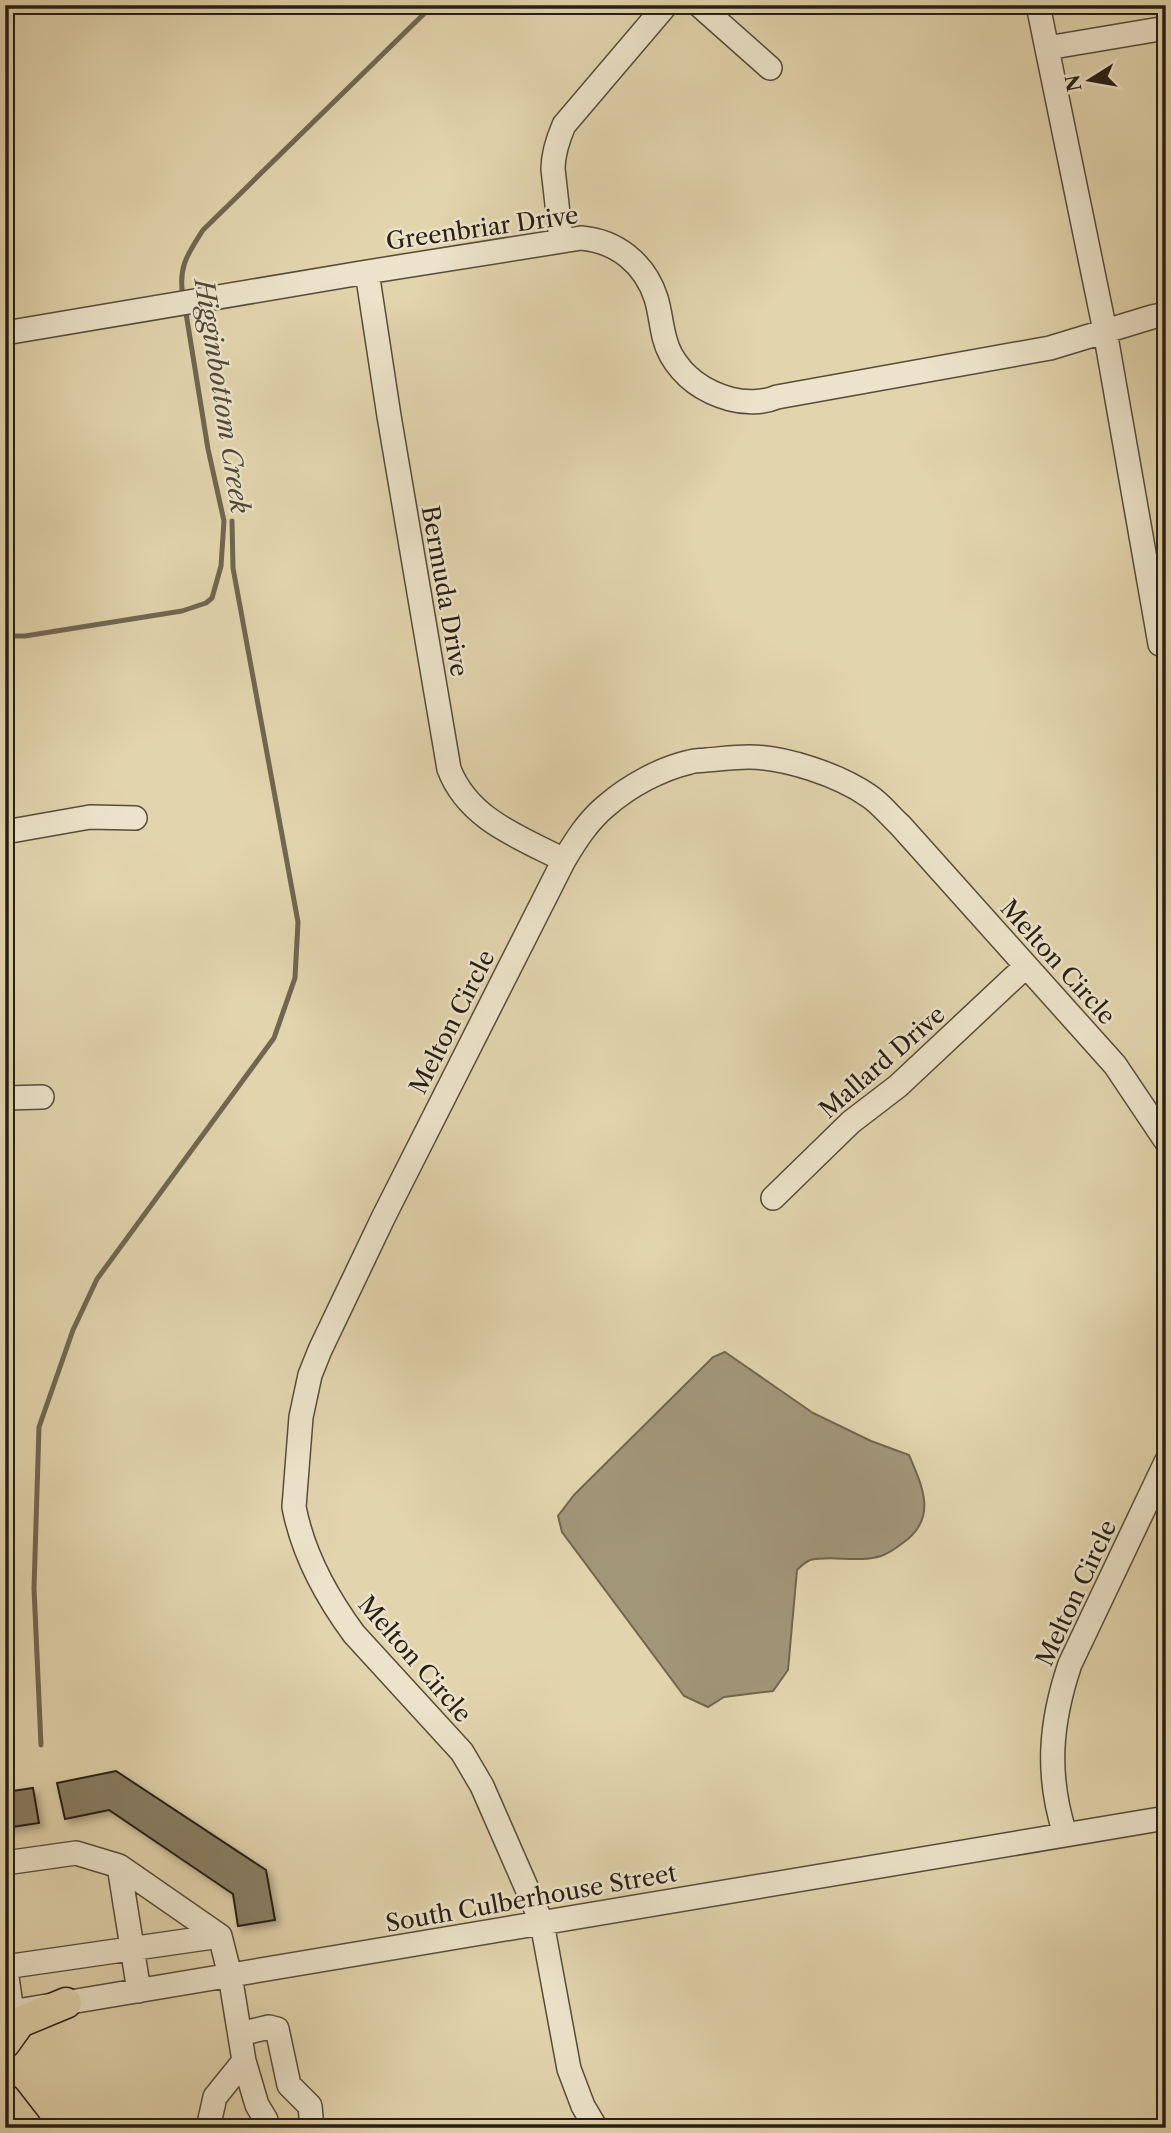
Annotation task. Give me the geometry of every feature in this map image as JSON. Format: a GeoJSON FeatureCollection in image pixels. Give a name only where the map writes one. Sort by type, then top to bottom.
{"type":"FeatureCollection","features":[{"type":"Feature","properties":{"kind":"main road"},"geometry":{"type":"LineString","coordinates":[[5,2043],[20,2022],[66,2003]]}},
{"type":"Feature","properties":{"kind":"main road"},"geometry":{"type":"LineString","coordinates":[[5,2099],[14,2118]]}},
{"type":"Feature","properties":{"kind":"street"},"geometry":{"type":"LineString","coordinates":[[561,240],[553,169],[558,138],[564,125],[666,5]]}},
{"type":"Feature","properties":{"kind":"street"},"geometry":{"type":"LineString","coordinates":[[699,5],[770,68]]}},
{"type":"Feature","properties":{"kind":"street"},"geometry":{"type":"LineString","coordinates":[[1038,5],[1105,331],[1160,644]]}},
{"type":"Feature","properties":{"kind":"street"},"geometry":{"type":"LineString","coordinates":[[1047,48],[1166,28]]}},
{"type":"Feature","properties":{"kind":"street","name":"Greenbriar Drive"},"geometry":{"type":"LineString","coordinates":[[5,333],[582,238],[600,239],[630,258],[649,281],[656,299],[661,330],[671,355],[691,380],[723,398],[736,401],[768,401],[777,397],[1049,348],[1166,314]]}},
{"type":"Feature","properties":{"kind":"street","name":"Bermuda Drive"},"geometry":{"type":"LineString","coordinates":[[366,272],[449,769],[470,804],[486,818],[564,860]]}},
{"type":"Feature","properties":{"kind":"street","name":"Melton Circle"},"geometry":{"type":"LineString","coordinates":[[596,2128],[583,2106],[569,2069],[542,1923],[482,1786],[462,1752],[354,1634],[340,1614],[304,1549],[294,1507],[301,1417],[310,1375],[320,1350],[384,1216],[564,860],[584,828],[608,804],[628,789],[688,762],[754,757],[827,773],[871,797],[900,825],[1115,1065],[1166,1141]]}},
{"type":"Feature","properties":{"kind":"street"},"geometry":{"type":"LineString","coordinates":[[5,832],[90,817],[135,818]]}},
{"type":"Feature","properties":{"kind":"street","name":"Mallard Drive"},"geometry":{"type":"LineString","coordinates":[[773,1198],[851,1122],[898,1086],[1026,966]]}},
{"type":"Feature","properties":{"kind":"street"},"geometry":{"type":"LineString","coordinates":[[5,1098],[42,1097]]}},
{"type":"Feature","properties":{"kind":"street","name":"Melton Circle"},"geometry":{"type":"LineString","coordinates":[[1065,1834],[1052,1770],[1053,1728],[1062,1689],[1070,1664],[1166,1462]]}},
{"type":"Feature","properties":{"kind":"street","name":"South Culberhouse Street"},"geometry":{"type":"LineString","coordinates":[[9,2013],[1166,1818]]}},
{"type":"Feature","properties":{"kind":"street"},"geometry":{"type":"LineString","coordinates":[[5,1863],[76,1853],[119,1866],[220,1936],[230,1975],[244,2061],[257,2105],[266,2120]]}},
{"type":"Feature","properties":{"kind":"street"},"geometry":{"type":"LineString","coordinates":[[119,1866],[139,1991]]}},
{"type":"Feature","properties":{"kind":"street"},"geometry":{"type":"LineString","coordinates":[[9,2013],[5,1966],[220,1936]]}},
{"type":"Feature","properties":{"kind":"street"},"geometry":{"type":"LineString","coordinates":[[240,2034],[269,2027],[278,2029],[289,2085],[310,2106],[312,2128]]}},
{"type":"Feature","properties":{"kind":"street"},"geometry":{"type":"LineString","coordinates":[[208,2128],[215,2097],[244,2061]]}},
{"type":"Feature","properties":{"kind":"shaded area"},"geometry":{"type":"Polygon","coordinates":[[[725,1352],[813,1413],[871,1441],[909,1455],[922,1488],[924,1509],[917,1529],[885,1555],[864,1559],[810,1560],[797,1570],[788,1670],[773,1691],[724,1697],[708,1707],[684,1696],[562,1532],[558,1516],[574,1495],[713,1357],[725,1352]]]}},
{"type":"Feature","properties":{"kind":"building"},"geometry":{"type":"Polygon","coordinates":[[[116,1771],[266,1870],[275,1920],[238,1926],[233,1894],[109,1810],[65,1819],[57,1783],[116,1771]]]}},
{"type":"Feature","properties":{"kind":"building"},"geometry":{"type":"Polygon","coordinates":[[[33,1788],[39,1823],[5,1828],[5,1792],[33,1788]]]}},
{"type":"Feature","properties":{"kind":"waterway","name":"Higginbottom Creek"},"geometry":{"type":"LineString","coordinates":[[183,297],[182,277],[185,262],[203,230],[433,5]]}},
{"type":"Feature","properties":{"kind":"waterway","name":"Higginbottom Creek"},"geometry":{"type":"LineString","coordinates":[[5,636],[25,636],[182,611],[206,603],[212,598],[221,566],[224,521],[208,449],[185,307]]}},
{"type":"Feature","properties":{"kind":"waterway"},"geometry":{"type":"LineString","coordinates":[[41,1745],[34,1588],[39,1427],[73,1330],[97,1279],[274,1038],[295,978],[298,922],[233,568],[232,521]]}}]}
